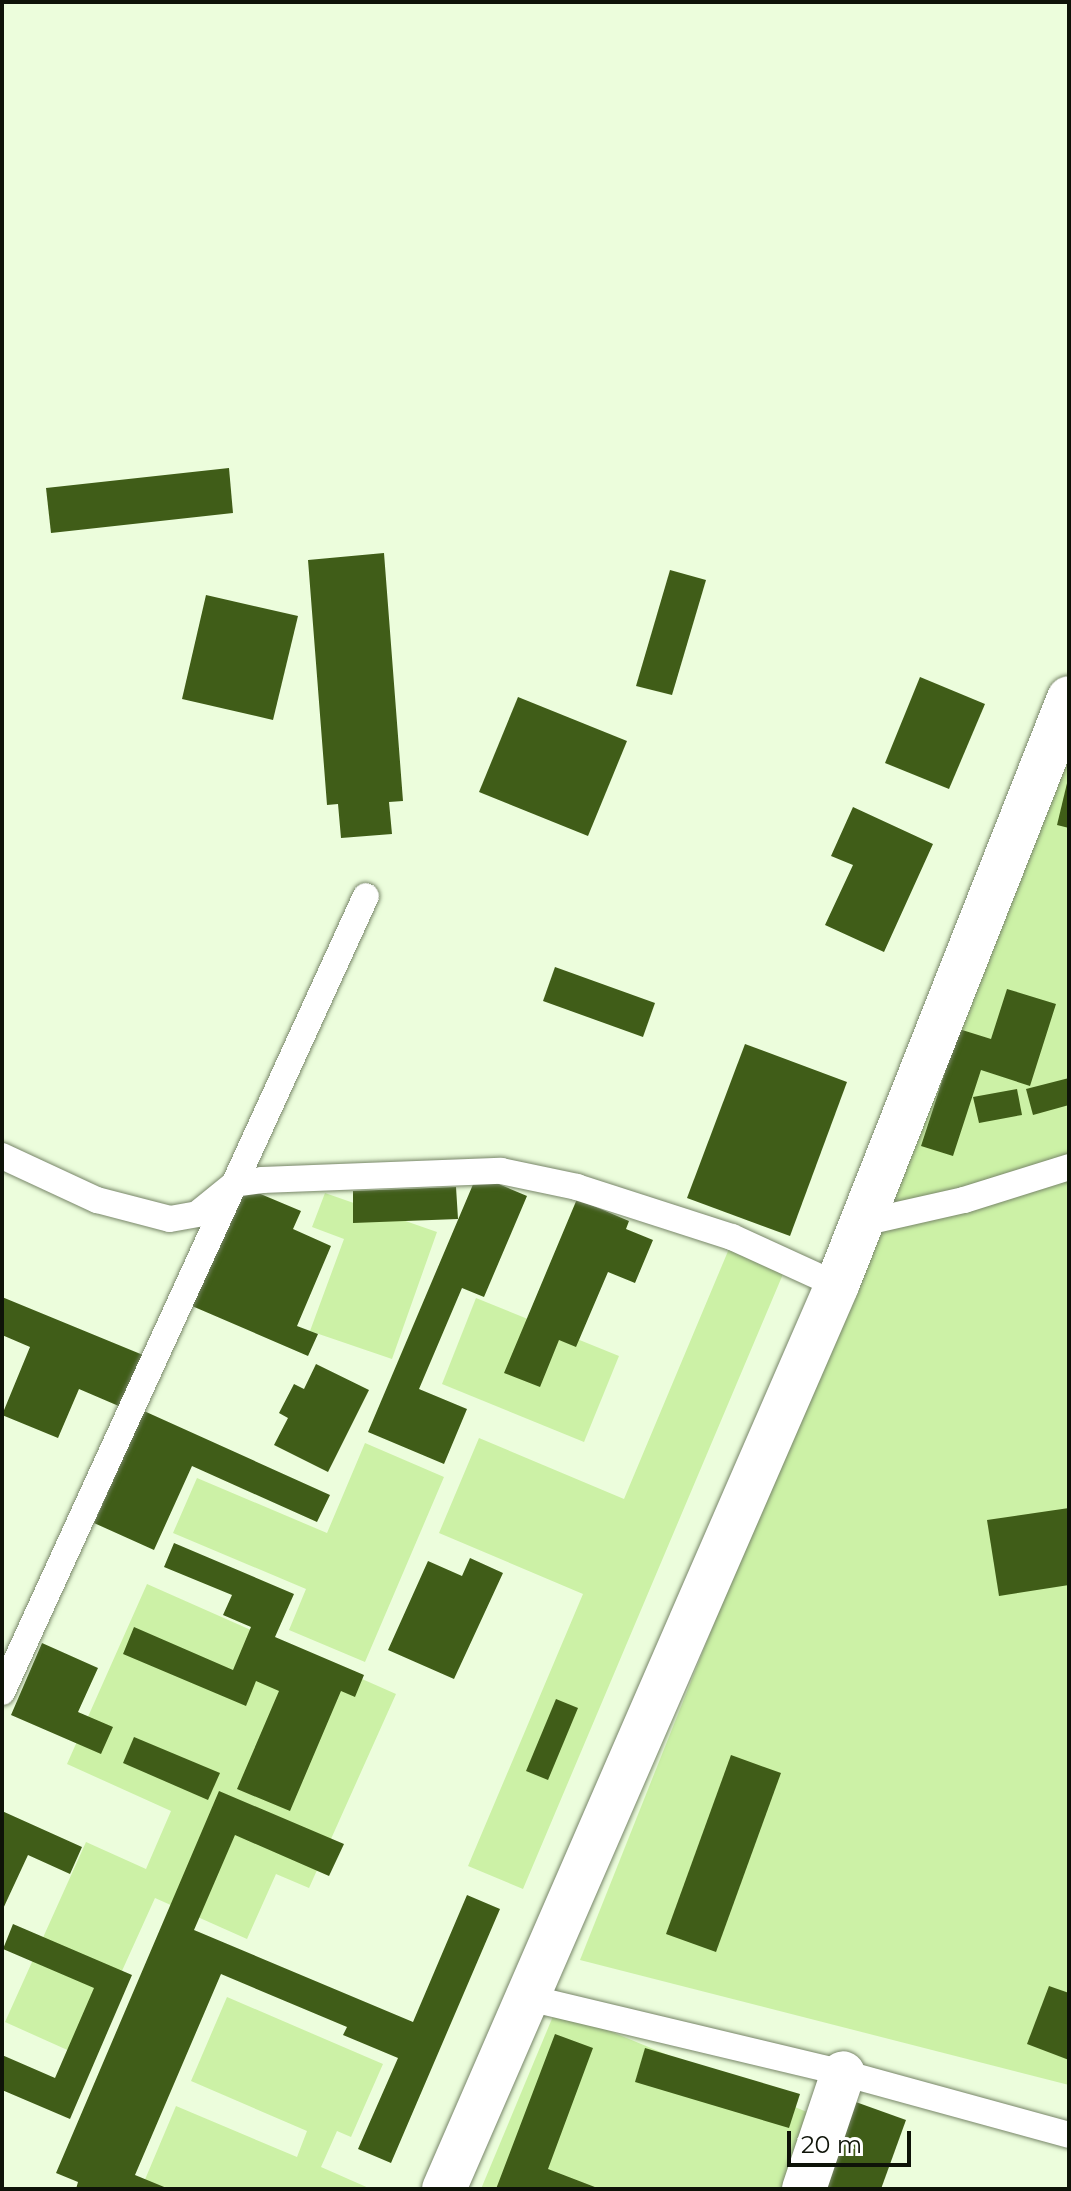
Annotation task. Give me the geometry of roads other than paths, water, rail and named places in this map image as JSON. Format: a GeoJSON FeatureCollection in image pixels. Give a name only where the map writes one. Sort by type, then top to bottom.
{"type":"FeatureCollection","features":[{"type":"Feature","properties":{"kind":"street"},"geometry":{"type":"LineString","coordinates":[[444,2189],[837,1285],[1069,698]]}},
{"type":"Feature","properties":{"kind":"street"},"geometry":{"type":"LineString","coordinates":[[804,2189],[843,2073]]}},
{"type":"Feature","properties":{"kind":"lane"},"geometry":{"type":"LineString","coordinates":[[2,1692],[366,896]]}},
{"type":"Feature","properties":{"kind":"lane"},"geometry":{"type":"LineString","coordinates":[[2,1156],[97,1200],[170,1219],[197,1214],[234,1184],[460,1169],[501,1171],[577,1187],[732,1237],[837,1285]]}},
{"type":"Feature","properties":{"kind":"lane"},"geometry":{"type":"LineString","coordinates":[[862,1223],[964,1200],[1069,1167]]}},
{"type":"Feature","properties":{"kind":"lane"},"geometry":{"type":"LineString","coordinates":[[529,1998],[843,2073],[1069,2135]]}}]}
